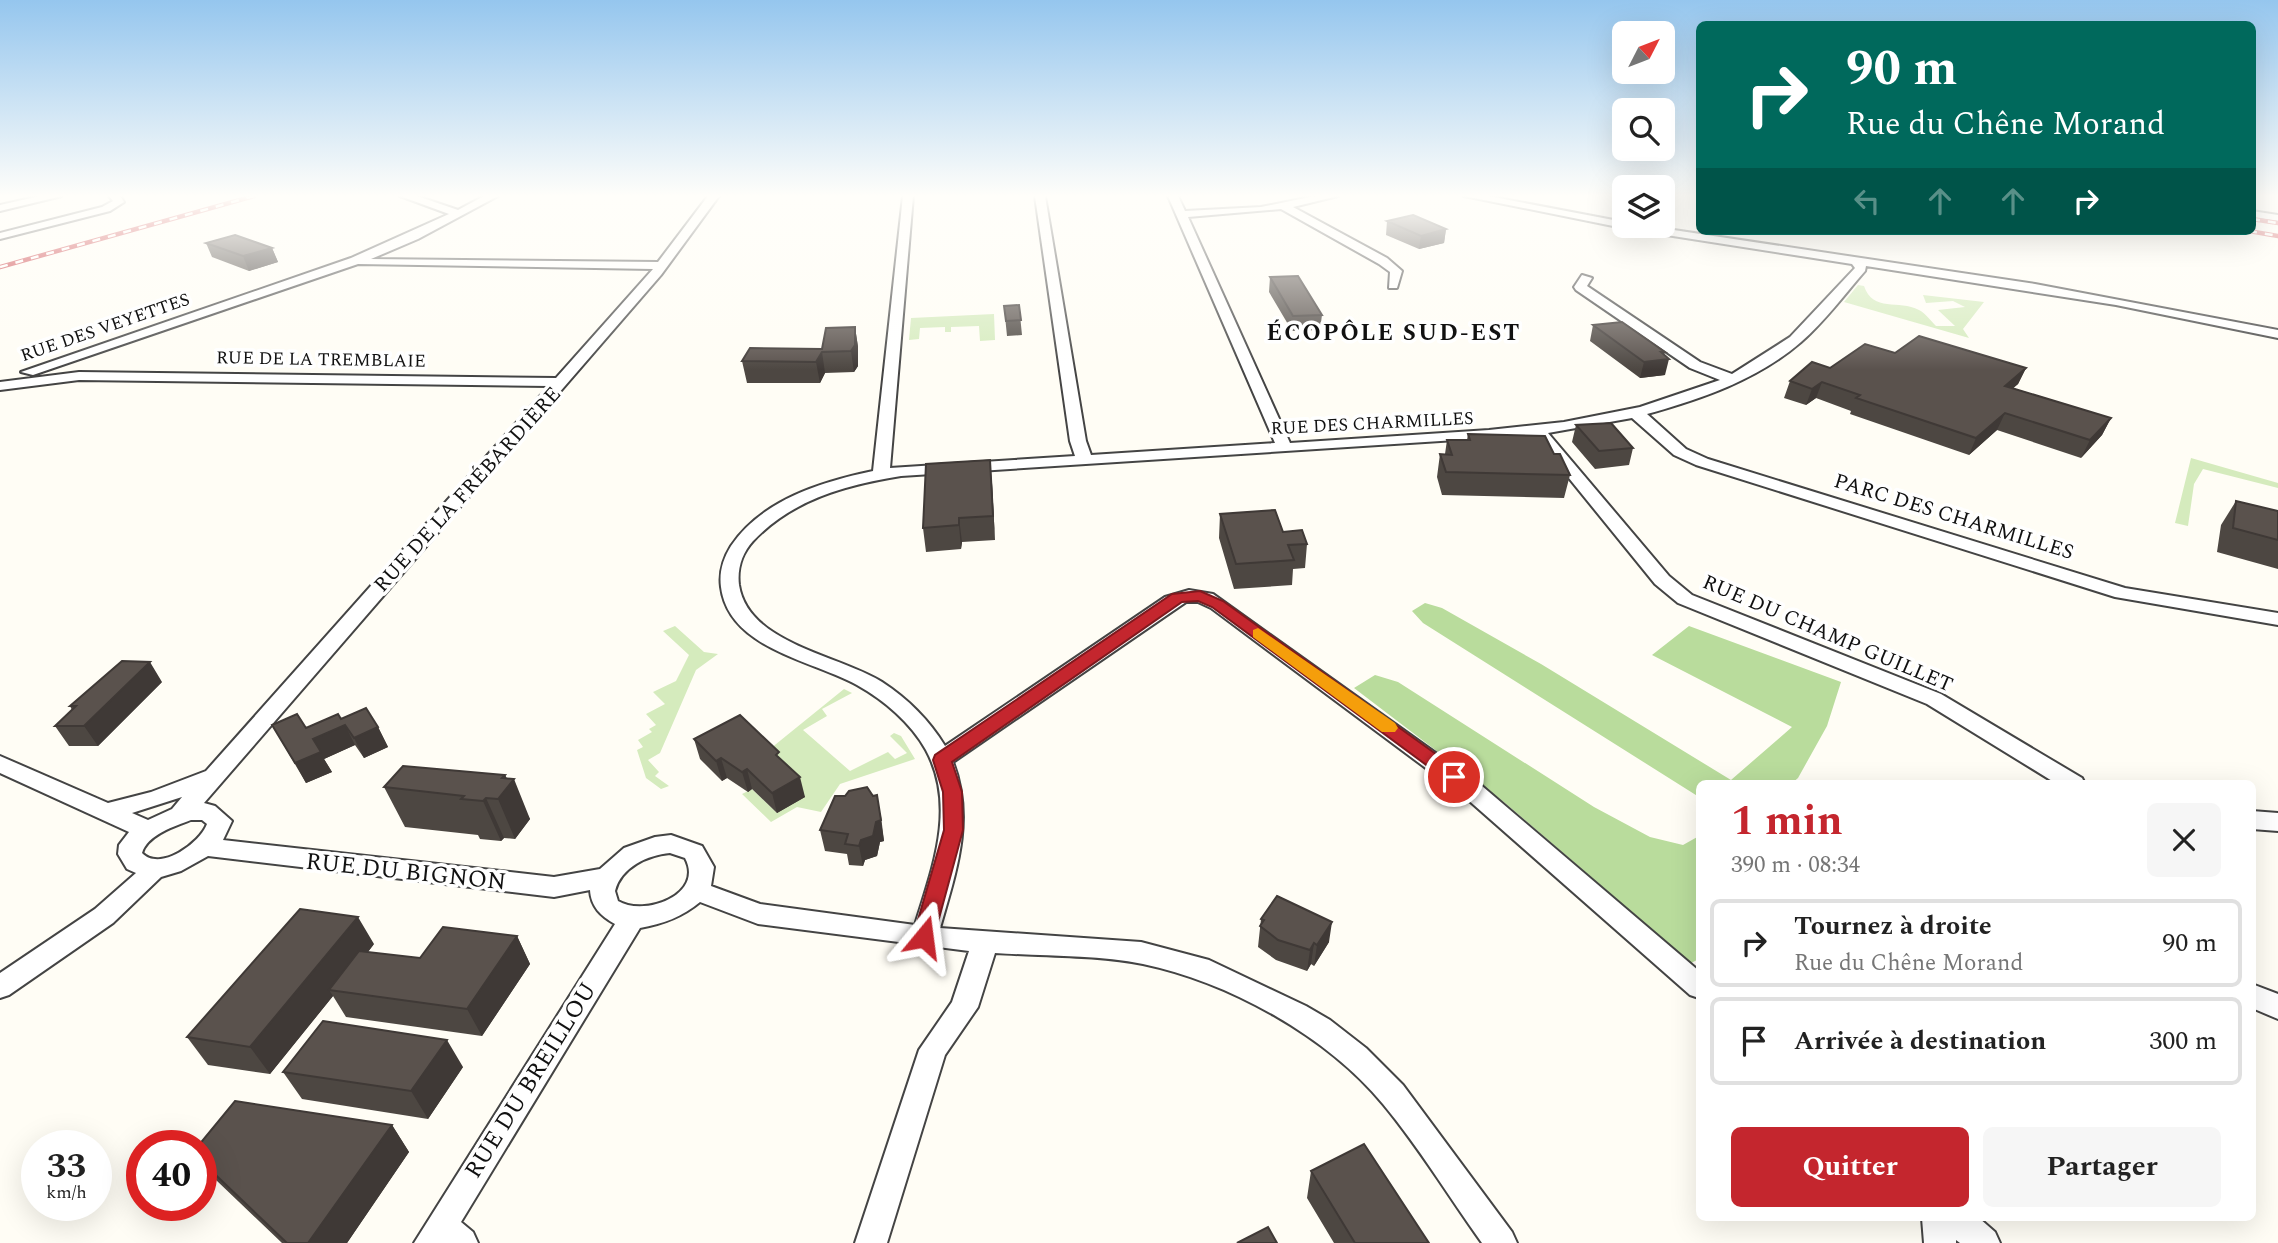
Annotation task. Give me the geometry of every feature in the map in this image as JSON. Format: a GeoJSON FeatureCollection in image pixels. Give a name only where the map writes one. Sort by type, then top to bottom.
{"type":"FeatureCollection","features":[{"type":"Feature","properties":{"kind":"street","name":"RUE DES VEYETTES"},"geometry":{"type":"LineString","coordinates":[[51,371],[80,355],[370,254]]}},
{"type":"Feature","properties":{"kind":"street","name":"RUE DE LA FRÉBARDIÈRE"},"geometry":{"type":"LineString","coordinates":[[182,813],[562,382],[670,254]]}},
{"type":"Feature","properties":{"kind":"street"},"geometry":{"type":"LineString","coordinates":[[881,474],[902,254]]}},
{"type":"Feature","properties":{"kind":"street"},"geometry":{"type":"LineString","coordinates":[[1049,254],[1077,441],[1085,460]]}},
{"type":"Feature","properties":{"kind":"street"},"geometry":{"type":"LineString","coordinates":[[1199,254],[1284,447]]}},
{"type":"Feature","properties":{"kind":"street"},"geometry":{"type":"LineString","coordinates":[[1370,254],[1396,271],[1393,285]]}},
{"type":"Feature","properties":{"kind":"street"},"geometry":{"type":"LineString","coordinates":[[1807,254],[2086,294],[2278,334]]}},
{"type":"Feature","properties":{"kind":"street"},"geometry":{"type":"LineString","coordinates":[[355,261],[662,266]]}},
{"type":"Feature","properties":{"kind":"street","name":"RUE DES CHARMILLES"},"geometry":{"type":"LineString","coordinates":[[924,937],[953,830],[953,792],[942,760],[921,728],[890,697],[850,673],[762,634],[737,611],[728,589],[735,554],[761,523],[810,495],[881,474],[1438,439],[1538,430],[1634,411],[1686,397],[1731,379],[1787,346],[1861,268],[1857,262]]}},
{"type":"Feature","properties":{"kind":"street"},"geometry":{"type":"LineString","coordinates":[[1586,278],[1580,287],[1695,365],[1731,379]]}},
{"type":"Feature","properties":{"kind":"street"},"geometry":{"type":"LineString","coordinates":[[79,376],[80,355]]}},
{"type":"Feature","properties":{"kind":"street","name":"RUE DE LA TREMBLAIE"},"geometry":{"type":"LineString","coordinates":[[0,383],[51,371],[79,376],[562,382]]}},
{"type":"Feature","properties":{"kind":"street","name":"PARC DES CHARMILLES"},"geometry":{"type":"LineString","coordinates":[[1634,411],[1680,452],[1702,462],[2122,593],[2278,619]]}},
{"type":"Feature","properties":{"kind":"street","name":"RUE DU CHAMP GUILLET"},"geometry":{"type":"LineString","coordinates":[[1538,430],[1671,590],[1703,607],[1934,699],[2067,780]]}},
{"type":"Feature","properties":{"kind":"street"},"geometry":{"type":"LineString","coordinates":[[942,760],[1172,601],[1184,596],[1200,596],[1228,612],[1474,792],[1696,984]]}},
{"type":"Feature","properties":{"kind":"street"},"geometry":{"type":"LineString","coordinates":[[0,764],[148,830]]}},
{"type":"Feature","properties":{"kind":"street","name":"RUE DE LA FRÉBARDIÈRE"},"geometry":{"type":"LineString","coordinates":[[108,811],[156,799],[212,776]]}},
{"type":"Feature","properties":{"kind":"street"},"geometry":{"type":"LineString","coordinates":[[207,812],[220,821],[214,838],[181,861],[155,867],[143,866],[131,856],[132,848],[148,830],[182,813],[207,812]]}},
{"type":"Feature","properties":{"kind":"street"},"geometry":{"type":"LineString","coordinates":[[2256,820],[2278,822]]}},
{"type":"Feature","properties":{"kind":"street"},"geometry":{"type":"LineString","coordinates":[[671,845],[684,847],[700,859],[702,879],[696,890],[676,908],[662,914],[633,918],[619,915],[604,899],[608,877],[616,866],[642,849],[671,845]]}},
{"type":"Feature","properties":{"kind":"street","name":"RUE DU BIGNON"},"geometry":{"type":"LineString","coordinates":[[204,847],[554,887],[608,877]]}},
{"type":"Feature","properties":{"kind":"street"},"geometry":{"type":"LineString","coordinates":[[0,987],[124,899],[145,881],[155,867]]}},
{"type":"Feature","properties":{"kind":"street"},"geometry":{"type":"LineString","coordinates":[[696,890],[758,914],[924,937],[1141,953],[1200,968],[1296,1014],[1338,1043],[1394,1094],[1501,1243]]}},
{"type":"Feature","properties":{"kind":"street","name":"RUE DU BREILLOU"},"geometry":{"type":"LineString","coordinates":[[444,1237],[584,992],[633,918]]}},
{"type":"Feature","properties":{"kind":"street"},"geometry":{"type":"LineString","coordinates":[[870,1243],[933,1050],[948,1025],[964,1007],[985,942]]}},
{"type":"Feature","properties":{"kind":"street"},"geometry":{"type":"LineString","coordinates":[[2256,997],[2278,1007]]}},
{"type":"Feature","properties":{"kind":"street"},"geometry":{"type":"LineString","coordinates":[[1938,1221],[1940,1243]]}},
{"type":"Feature","properties":{"kind":"street"},"geometry":{"type":"LineString","coordinates":[[1958,1221],[1984,1243]]}},
{"type":"Feature","properties":{"kind":"green space"},"geometry":{"type":"Polygon","coordinates":[[[1858,285],[1864,286],[1868,294],[1880,303],[1919,310],[1936,326],[1955,326],[1938,310],[1965,307],[1953,301],[1926,303],[1923,295],[1984,302],[1963,329],[1969,338],[1844,302],[1858,285]]]}},
{"type":"Feature","properties":{"kind":"green space"},"geometry":{"type":"Polygon","coordinates":[[[994,314],[995,340],[980,341],[979,326],[951,327],[951,332],[945,332],[945,327],[920,328],[919,339],[909,340],[911,318],[994,314]]]}},
{"type":"Feature","properties":{"kind":"green space"},"geometry":{"type":"Polygon","coordinates":[[[2191,458],[2278,483],[2278,488],[2203,469],[2194,484],[2188,526],[2175,523],[2191,458]]]}},
{"type":"Feature","properties":{"kind":"green space"},"geometry":{"type":"Polygon","coordinates":[[[1425,603],[1442,608],[1541,664],[1731,780],[1696,780],[1696,795],[1423,623],[1412,611],[1425,603]]]}},
{"type":"Feature","properties":{"kind":"green space"},"geometry":{"type":"Polygon","coordinates":[[[675,626],[704,652],[718,654],[696,670],[660,753],[648,760],[659,772],[655,776],[669,786],[661,789],[646,778],[637,750],[643,747],[638,740],[652,732],[649,729],[656,725],[646,714],[665,704],[653,692],[676,681],[689,655],[663,631],[675,626]]]}},
{"type":"Feature","properties":{"kind":"green space"},"geometry":{"type":"Polygon","coordinates":[[[1689,626],[1841,682],[1827,726],[1798,778],[1731,780],[1792,727],[1652,655],[1689,626]]]}},
{"type":"Feature","properties":{"kind":"green space"},"geometry":{"type":"Polygon","coordinates":[[[1375,675],[1398,682],[1594,807],[1650,837],[1683,845],[1696,838],[1696,960],[1691,963],[1505,803],[1354,688],[1375,675]]]}},
{"type":"Feature","properties":{"kind":"green space"},"geometry":{"type":"Polygon","coordinates":[[[844,689],[852,693],[822,709],[827,716],[803,730],[850,771],[888,752],[895,759],[907,753],[890,736],[894,733],[901,736],[915,759],[840,784],[821,812],[797,807],[771,822],[742,794],[752,789],[777,813],[765,753],[844,689]]]}},
{"type":"Feature","properties":{"kind":"building"},"geometry":{"type":"Polygon","coordinates":[[[1298,276],[1322,315],[1293,316],[1270,277],[1298,276]]]}},
{"type":"Feature","properties":{"kind":"building"},"geometry":{"type":"Polygon","coordinates":[[[1019,305],[1021,320],[1006,321],[1004,306],[1019,305]]]}},
{"type":"Feature","properties":{"kind":"building"},"geometry":{"type":"Polygon","coordinates":[[[1622,322],[1665,352],[1661,352],[1669,359],[1644,362],[1593,325],[1622,322]]]}},
{"type":"Feature","properties":{"kind":"building"},"geometry":{"type":"Polygon","coordinates":[[[855,327],[855,345],[851,351],[822,352],[816,362],[742,361],[750,348],[822,349],[826,328],[855,327]]]}},
{"type":"Feature","properties":{"kind":"building"},"geometry":{"type":"Polygon","coordinates":[[[1919,336],[2026,368],[2005,386],[2111,418],[2090,440],[2005,413],[1976,438],[1856,398],[1860,395],[1822,382],[1812,389],[1790,381],[1812,362],[1830,368],[1865,344],[1895,353],[1919,336]]]}},
{"type":"Feature","properties":{"kind":"building"},"geometry":{"type":"Polygon","coordinates":[[[1611,423],[1633,448],[1599,451],[1576,425],[1611,423]]]}},
{"type":"Feature","properties":{"kind":"building"},"geometry":{"type":"Polygon","coordinates":[[[1468,434],[1545,436],[1554,454],[1560,454],[1570,475],[1446,472],[1440,454],[1452,455],[1447,440],[1470,440],[1468,434]]]}},
{"type":"Feature","properties":{"kind":"building"},"geometry":{"type":"Polygon","coordinates":[[[990,460],[993,516],[959,518],[959,525],[923,528],[926,464],[990,460]]]}},
{"type":"Feature","properties":{"kind":"building"},"geometry":{"type":"Polygon","coordinates":[[[2236,501],[2278,511],[2278,540],[2233,528],[2236,501]]]}},
{"type":"Feature","properties":{"kind":"building"},"geometry":{"type":"Polygon","coordinates":[[[1275,510],[1283,532],[1302,530],[1307,544],[1288,545],[1294,560],[1236,564],[1220,514],[1275,510]]]}},
{"type":"Feature","properties":{"kind":"building"},"geometry":{"type":"Polygon","coordinates":[[[122,661],[150,662],[84,726],[55,726],[76,706],[70,706],[122,661]]]}},
{"type":"Feature","properties":{"kind":"building"},"geometry":{"type":"Polygon","coordinates":[[[366,708],[378,727],[354,738],[345,725],[313,739],[321,752],[295,763],[272,725],[297,714],[306,728],[338,714],[341,719],[366,708]]]}},
{"type":"Feature","properties":{"kind":"building"},"geometry":{"type":"Polygon","coordinates":[[[740,715],[779,752],[776,755],[800,777],[772,793],[747,769],[742,772],[721,758],[716,761],[694,739],[740,715]]]}},
{"type":"Feature","properties":{"kind":"building"},"geometry":{"type":"Polygon","coordinates":[[[403,766],[505,775],[502,778],[514,779],[498,799],[486,798],[483,801],[461,799],[464,796],[384,787],[403,766]]]}},
{"type":"Feature","properties":{"kind":"building"},"geometry":{"type":"Polygon","coordinates":[[[867,787],[873,796],[877,795],[881,820],[876,822],[873,836],[861,840],[859,846],[845,844],[848,834],[820,830],[835,796],[845,796],[849,791],[867,787]]]}},
{"type":"Feature","properties":{"kind":"building"},"geometry":{"type":"Polygon","coordinates":[[[1277,896],[1332,922],[1317,945],[1314,943],[1310,950],[1278,940],[1260,926],[1264,920],[1261,919],[1277,896]]]}},
{"type":"Feature","properties":{"kind":"building"},"geometry":{"type":"Polygon","coordinates":[[[300,909],[358,917],[250,1047],[187,1037],[300,909]]]}},
{"type":"Feature","properties":{"kind":"building"},"geometry":{"type":"Polygon","coordinates":[[[443,927],[517,936],[467,1009],[329,990],[359,951],[420,958],[443,927]]]}},
{"type":"Feature","properties":{"kind":"building"},"geometry":{"type":"Polygon","coordinates":[[[323,1021],[447,1040],[411,1091],[283,1072],[323,1021]]]}},
{"type":"Feature","properties":{"kind":"building"},"geometry":{"type":"Polygon","coordinates":[[[235,1101],[392,1125],[308,1243],[287,1243],[217,1176],[217,1130],[211,1130],[235,1101]]]}},
{"type":"Feature","properties":{"kind":"building"},"geometry":{"type":"Polygon","coordinates":[[[1364,1144],[1429,1243],[1355,1243],[1311,1171],[1364,1144]]]}},
{"type":"Feature","properties":{"kind":"building"},"geometry":{"type":"Polygon","coordinates":[[[1268,1227],[1277,1243],[1237,1243],[1268,1227]]]}},
{"type":"Feature","properties":{"kind":"railway"},"geometry":{"type":"LineString","coordinates":[[0,267],[46,254]]}},
{"type":"Feature","properties":{"kind":"slow traffic"},"geometry":{"type":"LineString","coordinates":[[1258,633],[1389,728]]}},
{"type":"Feature","properties":{"kind":"district","name":"ÉCOPÔLE SUD-EST"},"geometry":{"type":"Point","coordinates":[1394,332]}},
{"type":"Feature","properties":{"kind":"route"},"geometry":{"type":"LineString","coordinates":[[924,937],[947,858],[955,812],[953,792],[942,760],[1178,598],[1200,596],[1218,604],[1454,777]]}}]}
